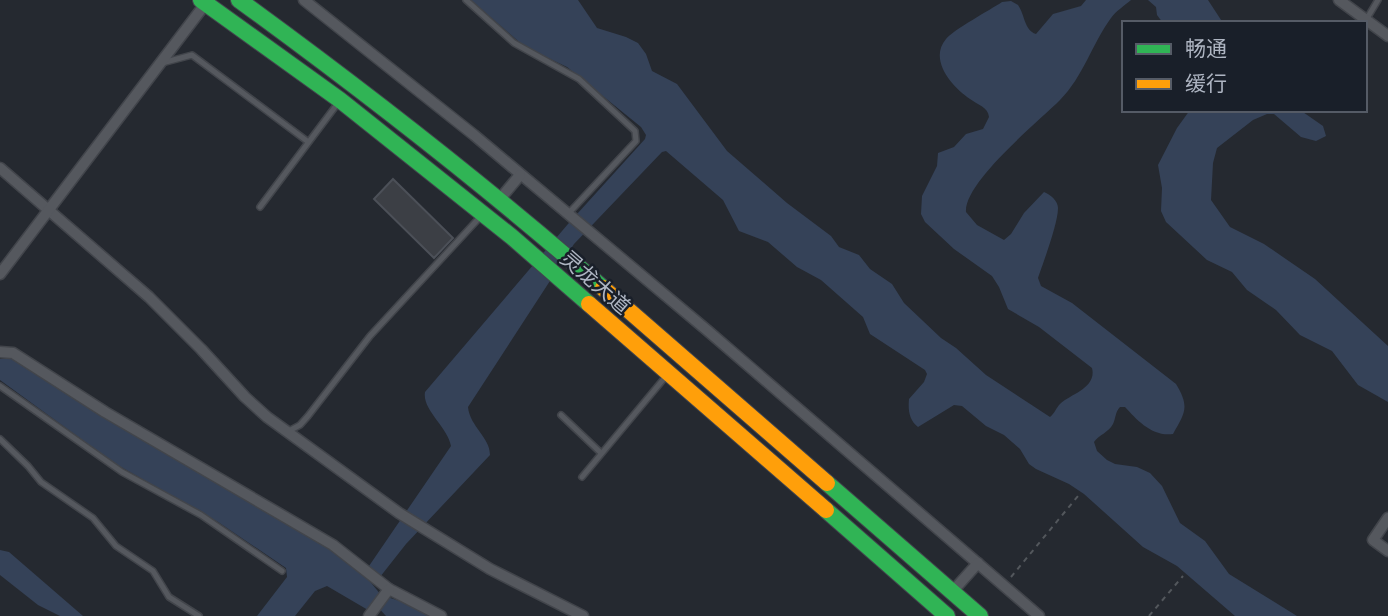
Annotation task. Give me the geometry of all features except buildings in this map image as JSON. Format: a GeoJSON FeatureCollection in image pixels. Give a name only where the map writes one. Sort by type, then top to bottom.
{"type":"FeatureCollection","features":[{"type":"Feature","properties":{"kind":"main road","name":"灵龙大道"},"geometry":{"type":"LineString","coordinates":[[239,0],[368,94],[500,199],[980,616]]}},
{"type":"Feature","properties":{"kind":"main road","name":"灵龙大道"},"geometry":{"type":"LineString","coordinates":[[203,1],[340,100],[522,246],[938,613]]}},
{"type":"Feature","properties":{"kind":"street"},"geometry":{"type":"LineString","coordinates":[[304,0],[520,174],[844,446],[1039,616]]}},
{"type":"Feature","properties":{"kind":"street"},"geometry":{"type":"LineString","coordinates":[[1339,0],[1388,36]]}},
{"type":"Feature","properties":{"kind":"street"},"geometry":{"type":"LineString","coordinates":[[1,270],[160,64],[203,1]]}},
{"type":"Feature","properties":{"kind":"street"},"geometry":{"type":"LineString","coordinates":[[0,168],[149,297],[257,408],[288,432],[428,531],[490,569],[583,616]]}},
{"type":"Feature","properties":{"kind":"street"},"geometry":{"type":"LineString","coordinates":[[500,199],[520,174]]}},
{"type":"Feature","properties":{"kind":"street"},"geometry":{"type":"LineString","coordinates":[[0,352],[13,353],[105,412],[333,545],[387,592],[442,616]]}},
{"type":"Feature","properties":{"kind":"street"},"geometry":{"type":"LineString","coordinates":[[1388,518],[1373,540],[1388,551]]}},
{"type":"Feature","properties":{"kind":"street"},"geometry":{"type":"LineString","coordinates":[[952,592],[978,563]]}},
{"type":"Feature","properties":{"kind":"street"},"geometry":{"type":"LineString","coordinates":[[372,612],[387,592]]}},
{"type":"Feature","properties":{"kind":"lane"},"geometry":{"type":"LineString","coordinates":[[466,0],[514,43],[579,79],[635,131],[636,141],[569,216]]}},
{"type":"Feature","properties":{"kind":"lane"},"geometry":{"type":"LineString","coordinates":[[1366,20],[1378,0]]}},
{"type":"Feature","properties":{"kind":"lane"},"geometry":{"type":"LineString","coordinates":[[160,64],[192,54],[307,141]]}},
{"type":"Feature","properties":{"kind":"lane"},"geometry":{"type":"LineString","coordinates":[[260,207],[340,100]]}},
{"type":"Feature","properties":{"kind":"lane"},"geometry":{"type":"LineString","coordinates":[[288,432],[300,425],[370,335],[483,214]]}},
{"type":"Feature","properties":{"kind":"lane"},"geometry":{"type":"LineString","coordinates":[[582,477],[668,374]]}},
{"type":"Feature","properties":{"kind":"lane"},"geometry":{"type":"LineString","coordinates":[[0,386],[122,472],[201,515],[282,570]]}},
{"type":"Feature","properties":{"kind":"lane"},"geometry":{"type":"LineString","coordinates":[[561,415],[601,453]]}},
{"type":"Feature","properties":{"kind":"lane"},"geometry":{"type":"LineString","coordinates":[[0,439],[41,482],[93,518],[116,546],[153,571],[169,597],[199,616]]}},
{"type":"Feature","properties":{"kind":"path"},"geometry":{"type":"LineString","coordinates":[[1004,586],[1078,496]]}},
{"type":"Feature","properties":{"kind":"path"},"geometry":{"type":"LineString","coordinates":[[1149,616],[1183,576]]}},
{"type":"Feature","properties":{"kind":"water"},"geometry":{"type":"Polygon","coordinates":[[[471,0],[578,0],[597,28],[638,43],[646,54],[652,71],[677,84],[727,151],[787,203],[831,236],[839,247],[859,255],[870,269],[892,284],[904,303],[941,338],[986,375],[1050,417],[1060,404],[1087,386],[1093,375],[1092,368],[1039,327],[1008,309],[992,276],[954,249],[925,222],[921,214],[922,196],[937,166],[938,153],[954,147],[966,134],[983,129],[989,117],[985,108],[963,94],[950,81],[941,64],[941,47],[956,31],[1002,2],[1011,1],[1018,5],[1027,26],[1036,34],[1053,14],[1081,6],[1086,0],[1131,0],[1111,18],[1068,91],[989,169],[969,199],[966,212],[977,225],[1004,240],[1044,192],[1052,197],[1058,208],[1056,224],[1038,278],[1041,286],[1072,303],[1176,384],[1184,404],[1183,415],[1173,434],[1152,430],[1125,407],[1120,407],[1111,427],[1094,442],[1097,451],[1115,464],[1137,467],[1150,473],[1162,486],[1180,523],[1205,541],[1229,574],[1297,616],[1235,616],[1177,566],[1143,547],[1084,494],[1029,464],[1020,449],[1004,435],[986,426],[962,406],[954,405],[918,427],[910,414],[909,399],[924,382],[927,374],[925,370],[870,334],[863,317],[821,280],[797,267],[768,242],[739,231],[723,200],[666,151],[662,152],[574,244],[468,407],[472,420],[487,443],[490,455],[406,544],[380,577],[369,566],[451,446],[427,405],[425,392],[646,135],[641,127],[567,67],[525,47],[471,0]]]}},
{"type":"Feature","properties":{"kind":"water"},"geometry":{"type":"Polygon","coordinates":[[[1148,0],[1208,0],[1222,21],[1162,21],[1156,7],[1148,0]]]}},
{"type":"Feature","properties":{"kind":"water"},"geometry":{"type":"Polygon","coordinates":[[[1189,112],[1303,112],[1323,126],[1326,136],[1316,141],[1301,137],[1274,114],[1253,120],[1217,148],[1213,163],[1211,200],[1230,227],[1264,244],[1315,279],[1388,346],[1388,402],[1358,385],[1332,351],[1300,335],[1276,310],[1247,290],[1232,272],[1207,260],[1166,222],[1161,211],[1162,188],[1158,165],[1189,112]]]}},
{"type":"Feature","properties":{"kind":"water"},"geometry":{"type":"Polygon","coordinates":[[[10,358],[136,436],[320,542],[368,579],[381,595],[406,603],[430,616],[386,616],[374,603],[368,610],[327,586],[315,591],[295,616],[257,616],[287,577],[286,568],[218,522],[114,463],[0,380],[0,359],[10,358]]]}},
{"type":"Feature","properties":{"kind":"water"},"geometry":{"type":"Polygon","coordinates":[[[0,550],[9,552],[83,616],[60,616],[38,605],[0,575],[0,550]]]}},
{"type":"Feature","properties":{"kind":"traffic: fast"},"geometry":{"type":"LineString","coordinates":[[201,0],[340,100],[512,237],[589,304]]}},
{"type":"Feature","properties":{"kind":"traffic: fast"},"geometry":{"type":"LineString","coordinates":[[239,0],[424,140],[603,288]]}},
{"type":"Feature","properties":{"kind":"traffic: fast"},"geometry":{"type":"LineString","coordinates":[[827,483],[980,616]]}},
{"type":"Feature","properties":{"kind":"traffic: fast"},"geometry":{"type":"LineString","coordinates":[[826,510],[947,616]]}},
{"type":"Feature","properties":{"kind":"traffic: slow"},"geometry":{"type":"LineString","coordinates":[[603,288],[827,483]]}},
{"type":"Feature","properties":{"kind":"traffic: slow"},"geometry":{"type":"LineString","coordinates":[[589,304],[826,510]]}}]}
